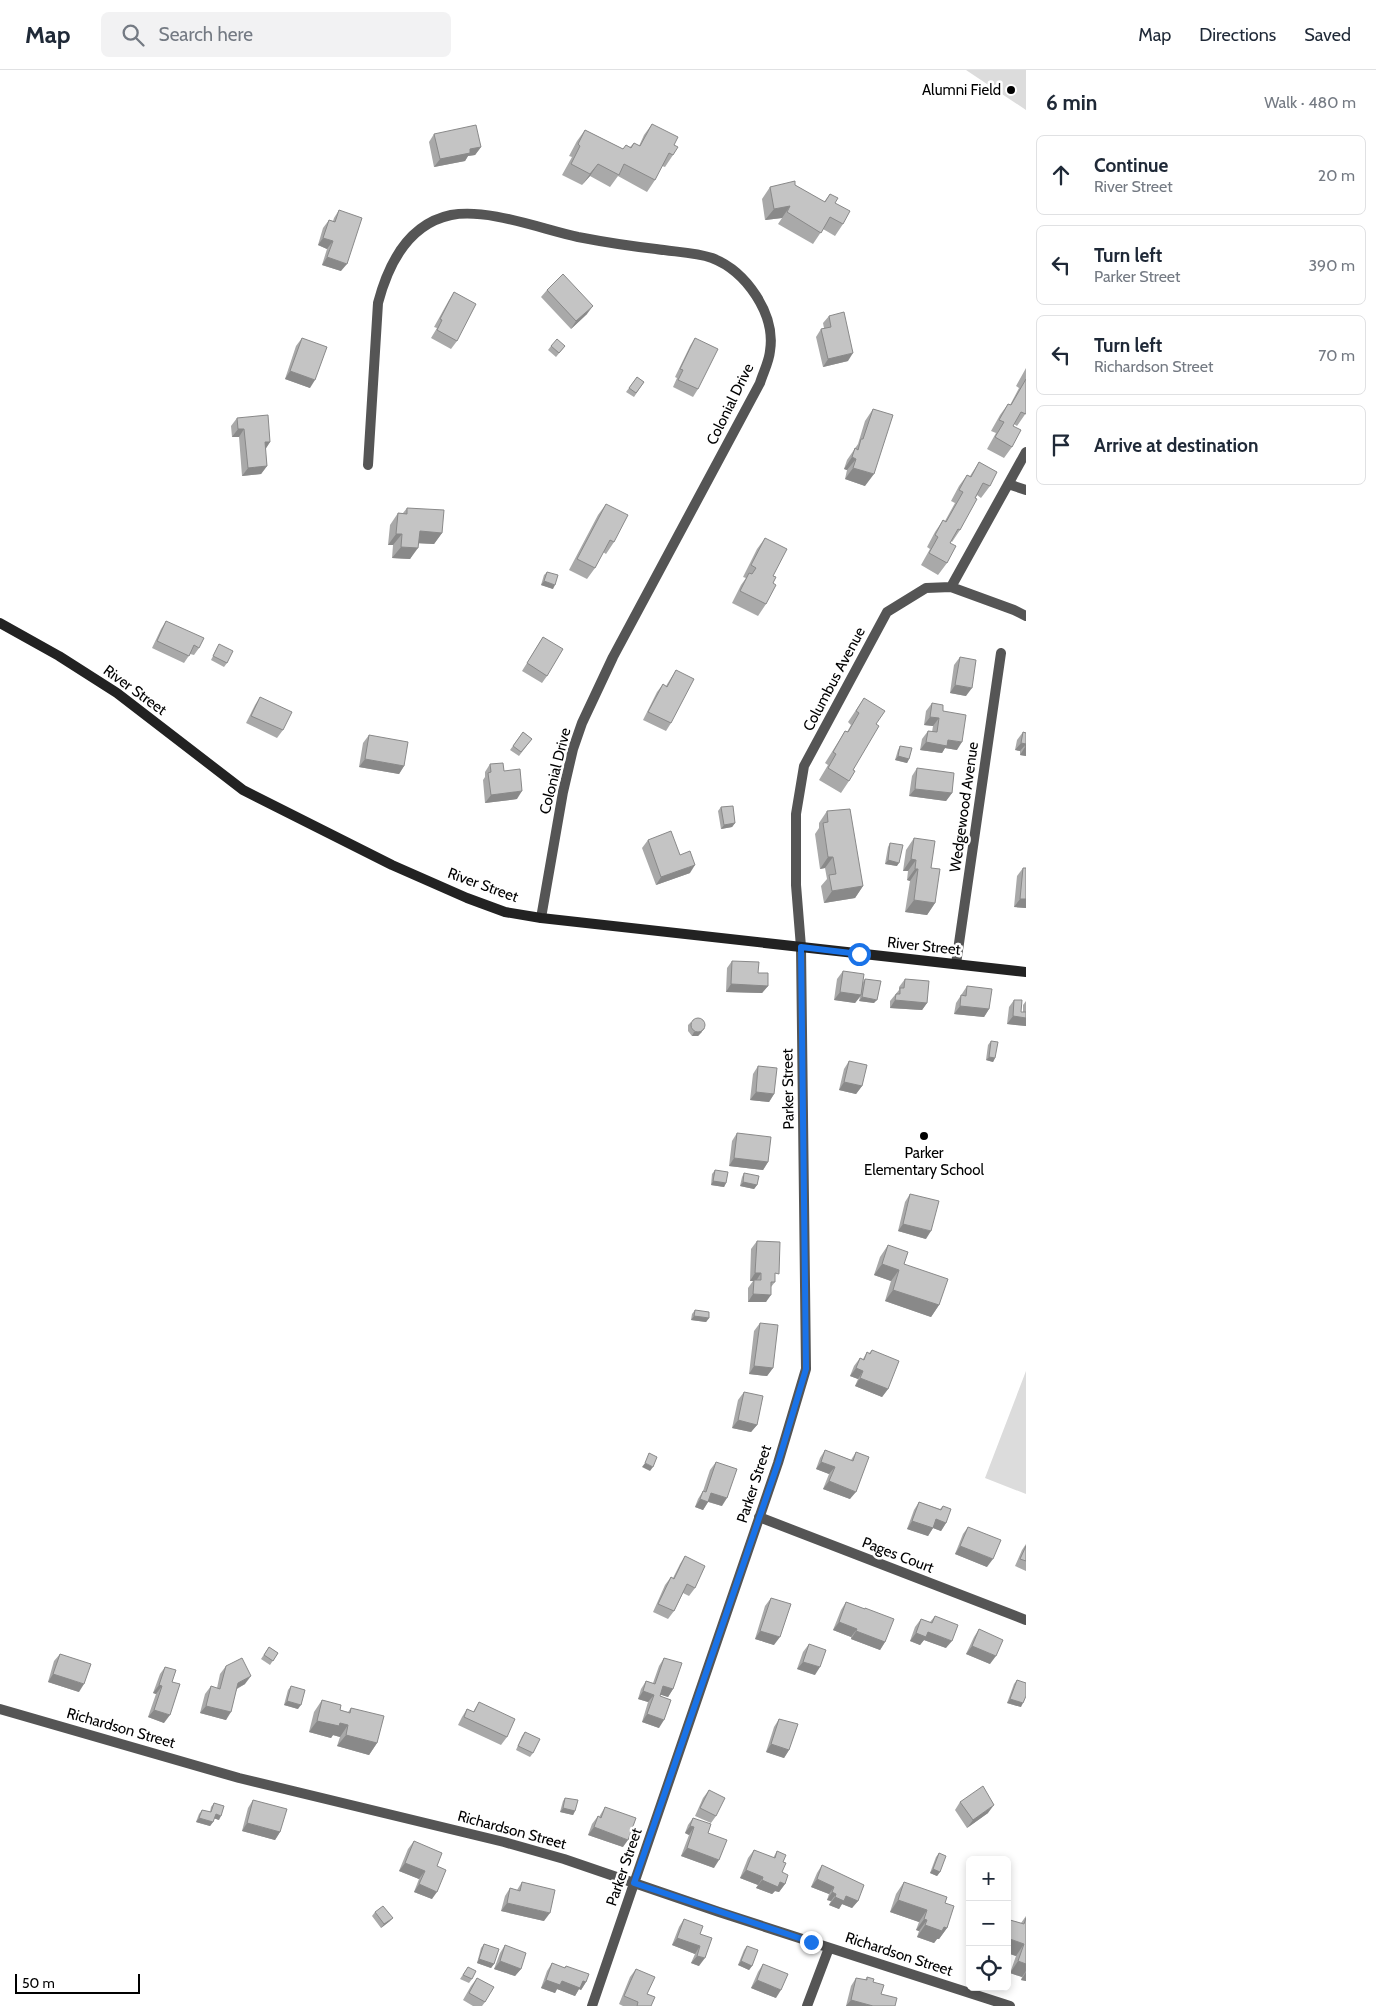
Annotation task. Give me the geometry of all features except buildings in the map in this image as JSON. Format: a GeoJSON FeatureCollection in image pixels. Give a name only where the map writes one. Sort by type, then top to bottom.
{"type":"FeatureCollection","features":[{"type":"Feature","properties":{"kind":"main road","name":"River Street"},"geometry":{"type":"LineString","coordinates":[[0,623],[59,656],[117,693],[243,790],[392,865],[467,898],[505,912],[541,918],[1026,972]]}},
{"type":"Feature","properties":{"kind":"street","name":"Colonial Drive"},"geometry":{"type":"LineString","coordinates":[[368,465],[378,303],[384,280],[406,242],[428,225],[451,216],[482,214],[622,245],[712,258],[730,268],[750,286],[763,308],[769,331],[771,350],[760,384],[613,657],[579,732],[563,792],[541,918]]}},
{"type":"Feature","properties":{"kind":"street"},"geometry":{"type":"LineString","coordinates":[[1026,452],[951,587],[1026,616]]}},
{"type":"Feature","properties":{"kind":"street"},"geometry":{"type":"LineString","coordinates":[[1008,484],[1026,490]]}},
{"type":"Feature","properties":{"kind":"street","name":"Columbus Avenue"},"geometry":{"type":"LineString","coordinates":[[801,947],[796,885],[796,814],[804,766],[887,612],[926,588],[951,587]]}},
{"type":"Feature","properties":{"kind":"street","name":"Wedgewood Avenue"},"geometry":{"type":"LineString","coordinates":[[956,964],[1001,653]]}},
{"type":"Feature","properties":{"kind":"street","name":"Parker Street"},"geometry":{"type":"LineString","coordinates":[[592,2006],[778,1463],[806,1369],[801,947]]}},
{"type":"Feature","properties":{"kind":"street","name":"Pages Court"},"geometry":{"type":"LineString","coordinates":[[759,1517],[1026,1620]]}},
{"type":"Feature","properties":{"kind":"street","name":"Richardson Street"},"geometry":{"type":"LineString","coordinates":[[0,1709],[239,1778],[504,1842],[564,1859],[1009,2006]]}},
{"type":"Feature","properties":{"kind":"street"},"geometry":{"type":"LineString","coordinates":[[807,2006],[829,1948]]}},
{"type":"Feature","properties":{"kind":"shaded area","name":"Alumni Field"},"geometry":{"type":"Polygon","coordinates":[[[966,70],[1026,70],[1026,110],[966,70]]]}},
{"type":"Feature","properties":{"kind":"shaded area"},"geometry":{"type":"Polygon","coordinates":[[[1026,1371],[1026,1494],[985,1478],[1026,1371]]]}},
{"type":"Feature","properties":{"kind":"place","name":"Alumni Field"},"geometry":{"type":"Point","coordinates":[1011,90]}},
{"type":"Feature","properties":{"kind":"place","name":"Parker Elementary School"},"geometry":{"type":"Point","coordinates":[924,1136]}},
{"type":"Feature","properties":{"kind":"route"},"geometry":{"type":"LineString","coordinates":[[811,1942],[634,1883],[778,1463],[806,1369],[801,947],[859,954]]}}]}
